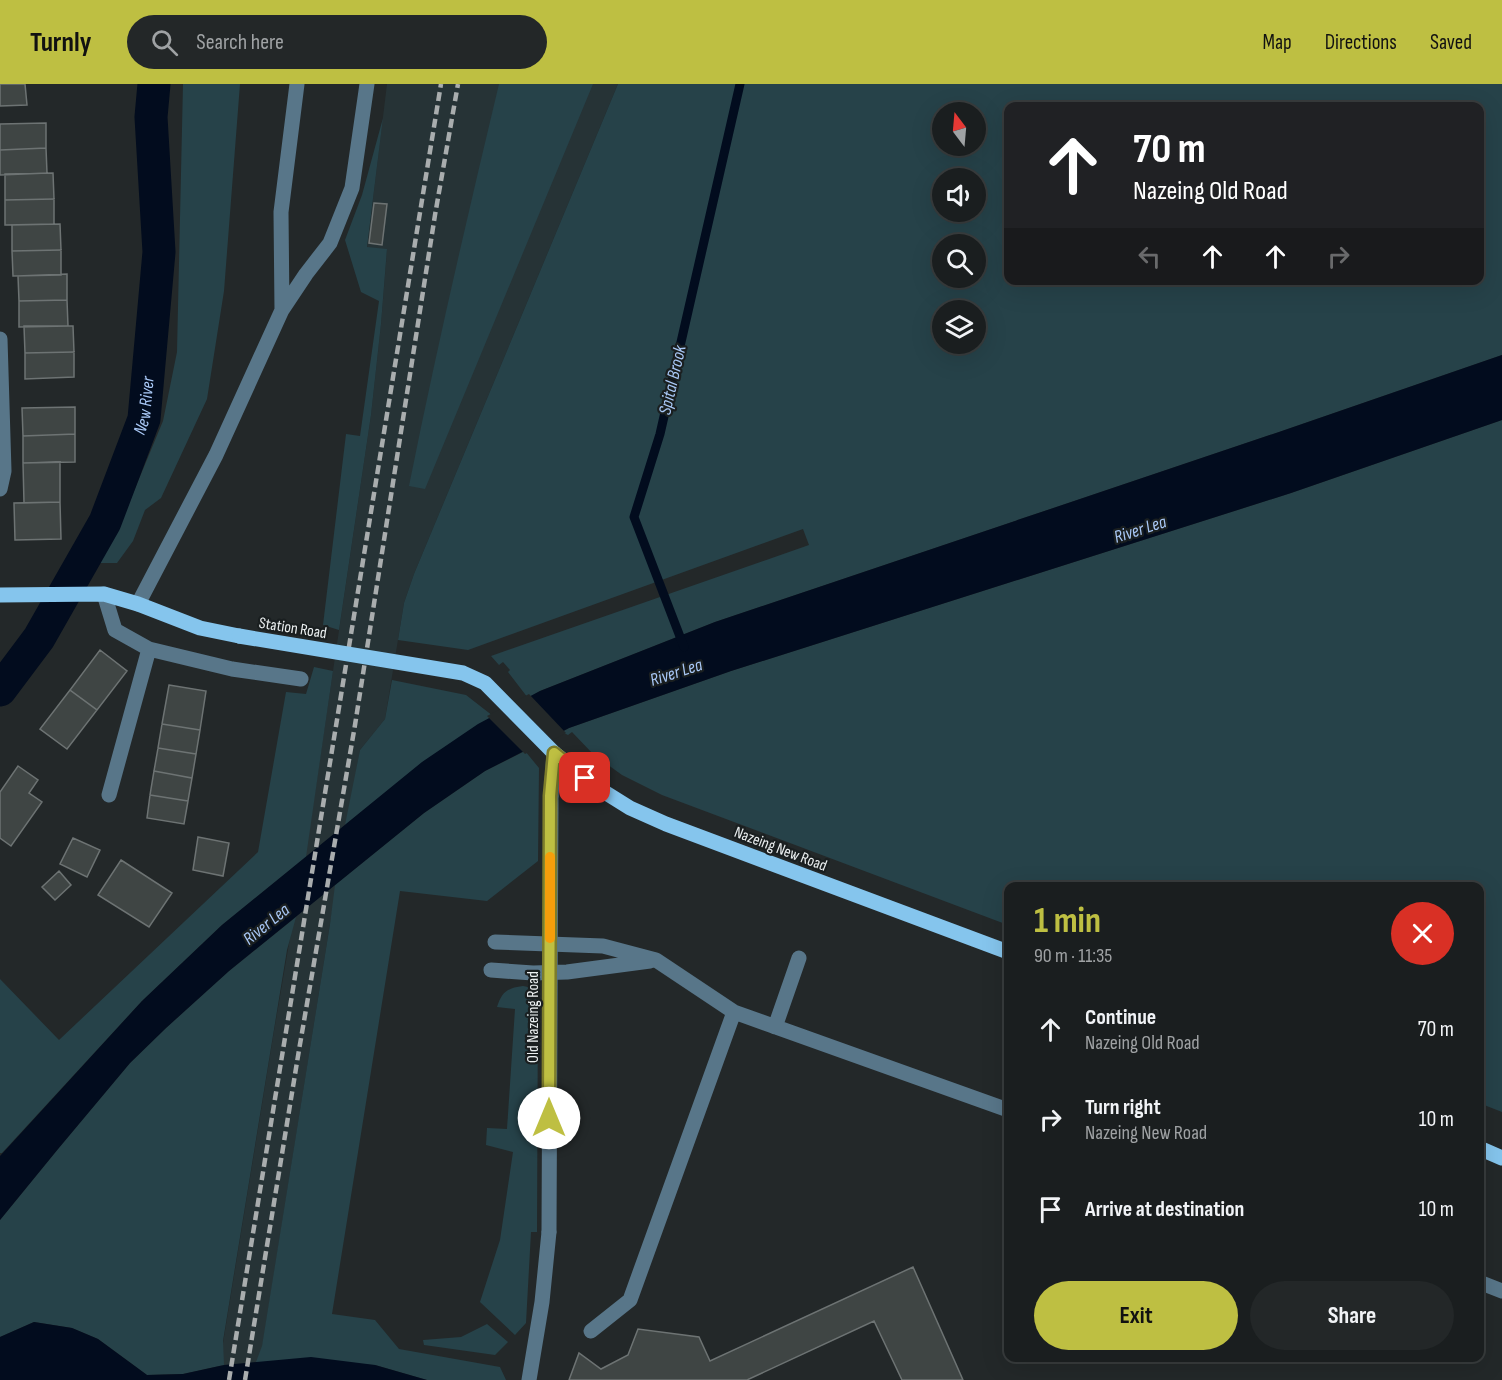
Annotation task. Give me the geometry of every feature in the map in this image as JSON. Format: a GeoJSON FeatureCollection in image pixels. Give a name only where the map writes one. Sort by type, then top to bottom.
{"type":"FeatureCollection","features":[{"type":"Feature","properties":{"kind":"main road","name":"Station Road"},"geometry":{"type":"LineString","coordinates":[[0,595],[99,594],[138,604],[200,628],[474,677],[485,683],[554,753]]}},
{"type":"Feature","properties":{"kind":"main road","name":"Nazeing New Road"},"geometry":{"type":"LineString","coordinates":[[554,753],[598,788],[630,808],[657,820],[1004,951]]}},
{"type":"Feature","properties":{"kind":"main road"},"geometry":{"type":"LineString","coordinates":[[1484,1150],[1502,1158]]}},
{"type":"Feature","properties":{"kind":"street"},"geometry":{"type":"LineString","coordinates":[[282,310],[281,213],[297,84]]}},
{"type":"Feature","properties":{"kind":"street"},"geometry":{"type":"LineString","coordinates":[[138,604],[216,455],[282,310],[330,243],[352,188],[367,84]]}},
{"type":"Feature","properties":{"kind":"street"},"geometry":{"type":"LineString","coordinates":[[0,339],[4,471],[0,489]]}},
{"type":"Feature","properties":{"kind":"street"},"geometry":{"type":"LineString","coordinates":[[99,594],[115,630],[149,649],[232,669],[301,679]]}},
{"type":"Feature","properties":{"kind":"street"},"geometry":{"type":"LineString","coordinates":[[109,795],[149,649]]}},
{"type":"Feature","properties":{"kind":"street","name":"Old Nazeing Road"},"geometry":{"type":"LineString","coordinates":[[529,1380],[542,1302],[549,1232],[550,796],[554,753]]}},
{"type":"Feature","properties":{"kind":"street"},"geometry":{"type":"LineString","coordinates":[[495,942],[603,946],[656,960],[734,1012],[1004,1109]]}},
{"type":"Feature","properties":{"kind":"street"},"geometry":{"type":"LineString","coordinates":[[775,1027],[800,958]]}},
{"type":"Feature","properties":{"kind":"street"},"geometry":{"type":"LineString","coordinates":[[491,970],[533,973],[567,972],[656,960]]}},
{"type":"Feature","properties":{"kind":"street"},"geometry":{"type":"LineString","coordinates":[[591,1331],[630,1300],[734,1012]]}},
{"type":"Feature","properties":{"kind":"street"},"geometry":{"type":"LineString","coordinates":[[1484,1284],[1502,1291]]}},
{"type":"Feature","properties":{"kind":"shaded area"},"geometry":{"type":"Polygon","coordinates":[[[183,84],[240,84],[224,291],[207,399],[161,498],[145,510],[133,541],[117,563],[100,563],[129,503],[163,421],[177,352],[183,84]]]}},
{"type":"Feature","properties":{"kind":"shaded area"},"geometry":{"type":"Polygon","coordinates":[[[387,84],[618,84],[414,574],[404,603],[385,719],[360,750],[257,1380],[217,1380],[315,792],[371,415],[387,250],[367,248],[387,84]]]}},
{"type":"Feature","properties":{"kind":"shaded area"},"geometry":{"type":"Polygon","coordinates":[[[499,84],[593,84],[425,489],[409,486],[452,285],[499,84]]]}},
{"type":"Feature","properties":{"kind":"shaded area"},"geometry":{"type":"Polygon","coordinates":[[[618,84],[1502,84],[1502,355],[715,622],[540,691],[528,698],[503,662],[499,665],[491,656],[809,545],[803,529],[468,650],[398,640],[404,603],[414,574],[618,84]]]}},
{"type":"Feature","properties":{"kind":"shaded area"},"geometry":{"type":"Polygon","coordinates":[[[383,118],[367,247],[387,249],[381,324],[371,415],[339,630],[323,625],[346,434],[360,436],[379,301],[361,292],[345,240],[362,195],[383,118]]]}},
{"type":"Feature","properties":{"kind":"shaded area"},"geometry":{"type":"Polygon","coordinates":[[[1502,420],[1502,1112],[1484,1105],[1484,882],[1004,882],[1004,923],[662,795],[622,775],[593,754],[572,732],[568,735],[562,732],[731,671],[1291,493],[1502,420]]]}},
{"type":"Feature","properties":{"kind":"shaded area"},"geometry":{"type":"Polygon","coordinates":[[[314,667],[333,671],[306,857],[222,925],[142,1001],[0,1153],[0,979],[59,1040],[258,852],[286,692],[306,694],[314,667]]]}},
{"type":"Feature","properties":{"kind":"shaded area"},"geometry":{"type":"Polygon","coordinates":[[[392,680],[466,695],[493,716],[423,762],[345,825],[360,750],[385,719],[392,680]]]}},
{"type":"Feature","properties":{"kind":"shaded area"},"geometry":{"type":"Polygon","coordinates":[[[525,751],[539,768],[538,861],[487,901],[400,891],[332,1314],[375,1320],[399,1349],[500,1367],[506,1380],[427,1380],[375,1365],[256,1362],[262,1346],[335,885],[424,813],[485,771],[525,751]]]}},
{"type":"Feature","properties":{"kind":"shaded area"},"geometry":{"type":"Polygon","coordinates":[[[296,917],[287,950],[223,1341],[224,1365],[183,1374],[147,1375],[98,1339],[72,1328],[34,1322],[0,1337],[0,1220],[130,1063],[229,971],[296,917]]]}},
{"type":"Feature","properties":{"kind":"shaded area"},"geometry":{"type":"Polygon","coordinates":[[[523,986],[538,989],[537,1232],[531,1232],[526,1323],[515,1335],[480,1302],[500,1240],[513,1152],[486,1145],[487,1128],[507,1129],[515,1009],[497,1007],[506,992],[523,986]]]}},
{"type":"Feature","properties":{"kind":"shaded area"},"geometry":{"type":"Polygon","coordinates":[[[487,1324],[508,1342],[495,1355],[424,1345],[423,1340],[461,1337],[487,1324]]]}},
{"type":"Feature","properties":{"kind":"water","name":"River Lea"},"geometry":{"type":"Polygon","coordinates":[[[1502,355],[1502,420],[1291,493],[731,671],[569,728],[485,771],[424,813],[229,971],[166,1028],[130,1063],[0,1220],[0,1156],[142,1001],[222,925],[422,762],[478,724],[540,691],[715,622],[1502,355]]]}},
{"type":"Feature","properties":{"kind":"water"},"geometry":{"type":"Polygon","coordinates":[[[34,1322],[72,1328],[98,1339],[147,1375],[183,1374],[224,1365],[311,1357],[375,1365],[427,1380],[0,1380],[0,1337],[34,1322]]]}},
{"type":"Feature","properties":{"kind":"pier"},"geometry":{"type":"Polygon","coordinates":[[[529,694],[566,733],[525,754],[487,716],[529,694]]]}},
{"type":"Feature","properties":{"kind":"building"},"geometry":{"type":"Polygon","coordinates":[[[0,84],[25,84],[27,105],[0,106],[0,84]]]}},
{"type":"Feature","properties":{"kind":"building"},"geometry":{"type":"Polygon","coordinates":[[[46,123],[46,148],[0,150],[0,124],[46,123]]]}},
{"type":"Feature","properties":{"kind":"building"},"geometry":{"type":"Polygon","coordinates":[[[46,148],[47,173],[0,175],[0,150],[46,148]]]}},
{"type":"Feature","properties":{"kind":"building"},"geometry":{"type":"Polygon","coordinates":[[[53,173],[54,199],[5,200],[5,174],[53,173]]]}},
{"type":"Feature","properties":{"kind":"building"},"geometry":{"type":"Polygon","coordinates":[[[54,199],[54,224],[5,225],[5,200],[54,199]]]}},
{"type":"Feature","properties":{"kind":"building"},"geometry":{"type":"Polygon","coordinates":[[[374,203],[387,204],[382,245],[369,243],[374,203]]]}},
{"type":"Feature","properties":{"kind":"building"},"geometry":{"type":"Polygon","coordinates":[[[60,224],[61,250],[12,251],[12,225],[60,224]]]}},
{"type":"Feature","properties":{"kind":"building"},"geometry":{"type":"Polygon","coordinates":[[[61,250],[61,275],[13,276],[12,251],[61,250]]]}},
{"type":"Feature","properties":{"kind":"building"},"geometry":{"type":"Polygon","coordinates":[[[67,274],[67,300],[19,301],[18,276],[67,274]]]}},
{"type":"Feature","properties":{"kind":"building"},"geometry":{"type":"Polygon","coordinates":[[[67,300],[68,326],[19,327],[19,301],[67,300]]]}},
{"type":"Feature","properties":{"kind":"building"},"geometry":{"type":"Polygon","coordinates":[[[24,326],[73,326],[74,352],[25,353],[24,326]]]}},
{"type":"Feature","properties":{"kind":"building"},"geometry":{"type":"Polygon","coordinates":[[[74,352],[74,377],[25,379],[25,353],[74,352]]]}},
{"type":"Feature","properties":{"kind":"building"},"geometry":{"type":"Polygon","coordinates":[[[75,407],[75,434],[23,436],[22,408],[75,407]]]}},
{"type":"Feature","properties":{"kind":"building"},"geometry":{"type":"Polygon","coordinates":[[[75,434],[75,462],[23,463],[23,436],[75,434]]]}},
{"type":"Feature","properties":{"kind":"building"},"geometry":{"type":"Polygon","coordinates":[[[60,462],[60,502],[24,503],[23,463],[60,462]]]}},
{"type":"Feature","properties":{"kind":"building"},"geometry":{"type":"Polygon","coordinates":[[[60,502],[61,539],[15,540],[14,503],[60,502]]]}},
{"type":"Feature","properties":{"kind":"building"},"geometry":{"type":"Polygon","coordinates":[[[100,650],[127,671],[97,710],[70,690],[100,650]]]}},
{"type":"Feature","properties":{"kind":"building"},"geometry":{"type":"Polygon","coordinates":[[[169,685],[206,691],[200,730],[162,724],[169,685]]]}},
{"type":"Feature","properties":{"kind":"building"},"geometry":{"type":"Polygon","coordinates":[[[70,690],[97,710],[67,749],[40,729],[70,690]]]}},
{"type":"Feature","properties":{"kind":"building"},"geometry":{"type":"Polygon","coordinates":[[[162,724],[200,730],[196,754],[158,748],[162,724]]]}},
{"type":"Feature","properties":{"kind":"building"},"geometry":{"type":"Polygon","coordinates":[[[158,748],[196,754],[192,778],[154,771],[158,748]]]}},
{"type":"Feature","properties":{"kind":"building"},"geometry":{"type":"Polygon","coordinates":[[[18,766],[38,780],[29,793],[42,802],[11,846],[0,838],[0,792],[18,766]]]}},
{"type":"Feature","properties":{"kind":"building"},"geometry":{"type":"Polygon","coordinates":[[[154,771],[192,778],[188,801],[150,795],[154,771]]]}},
{"type":"Feature","properties":{"kind":"building"},"geometry":{"type":"Polygon","coordinates":[[[150,795],[188,801],[184,824],[147,818],[150,795]]]}},
{"type":"Feature","properties":{"kind":"building"},"geometry":{"type":"Polygon","coordinates":[[[198,837],[229,843],[223,876],[193,870],[198,837]]]}},
{"type":"Feature","properties":{"kind":"building"},"geometry":{"type":"Polygon","coordinates":[[[73,838],[100,850],[87,877],[60,864],[73,838]]]}},
{"type":"Feature","properties":{"kind":"building"},"geometry":{"type":"Polygon","coordinates":[[[121,860],[172,893],[149,927],[98,895],[121,860]]]}},
{"type":"Feature","properties":{"kind":"building"},"geometry":{"type":"Polygon","coordinates":[[[59,871],[71,885],[55,900],[42,887],[59,871]]]}},
{"type":"Feature","properties":{"kind":"building"},"geometry":{"type":"Polygon","coordinates":[[[913,1267],[963,1380],[902,1380],[874,1321],[747,1380],[569,1380],[579,1353],[601,1369],[628,1355],[638,1329],[699,1337],[710,1361],[913,1267]]]}},
{"type":"Feature","properties":{"kind":"waterway","name":"New River"},"geometry":{"type":"LineString","coordinates":[[0,690],[39,638],[105,522],[144,419],[159,252],[151,117],[154,84]]}},
{"type":"Feature","properties":{"kind":"waterway","name":"Spital Brook"},"geometry":{"type":"LineString","coordinates":[[684,647],[634,517],[660,434],[740,84]]}},
{"type":"Feature","properties":{"kind":"railway"},"geometry":{"type":"LineString","coordinates":[[229,1380],[441,84]]}},
{"type":"Feature","properties":{"kind":"railway"},"geometry":{"type":"LineString","coordinates":[[245,1380],[355,725],[435,215],[458,84]]}},
{"type":"Feature","properties":{"kind":"slow traffic"},"geometry":{"type":"LineString","coordinates":[[550,857],[550,938]]}},
{"type":"Feature","properties":{"kind":"route"},"geometry":{"type":"LineString","coordinates":[[549,1118],[550,796],[554,753],[585,778]]}}]}
